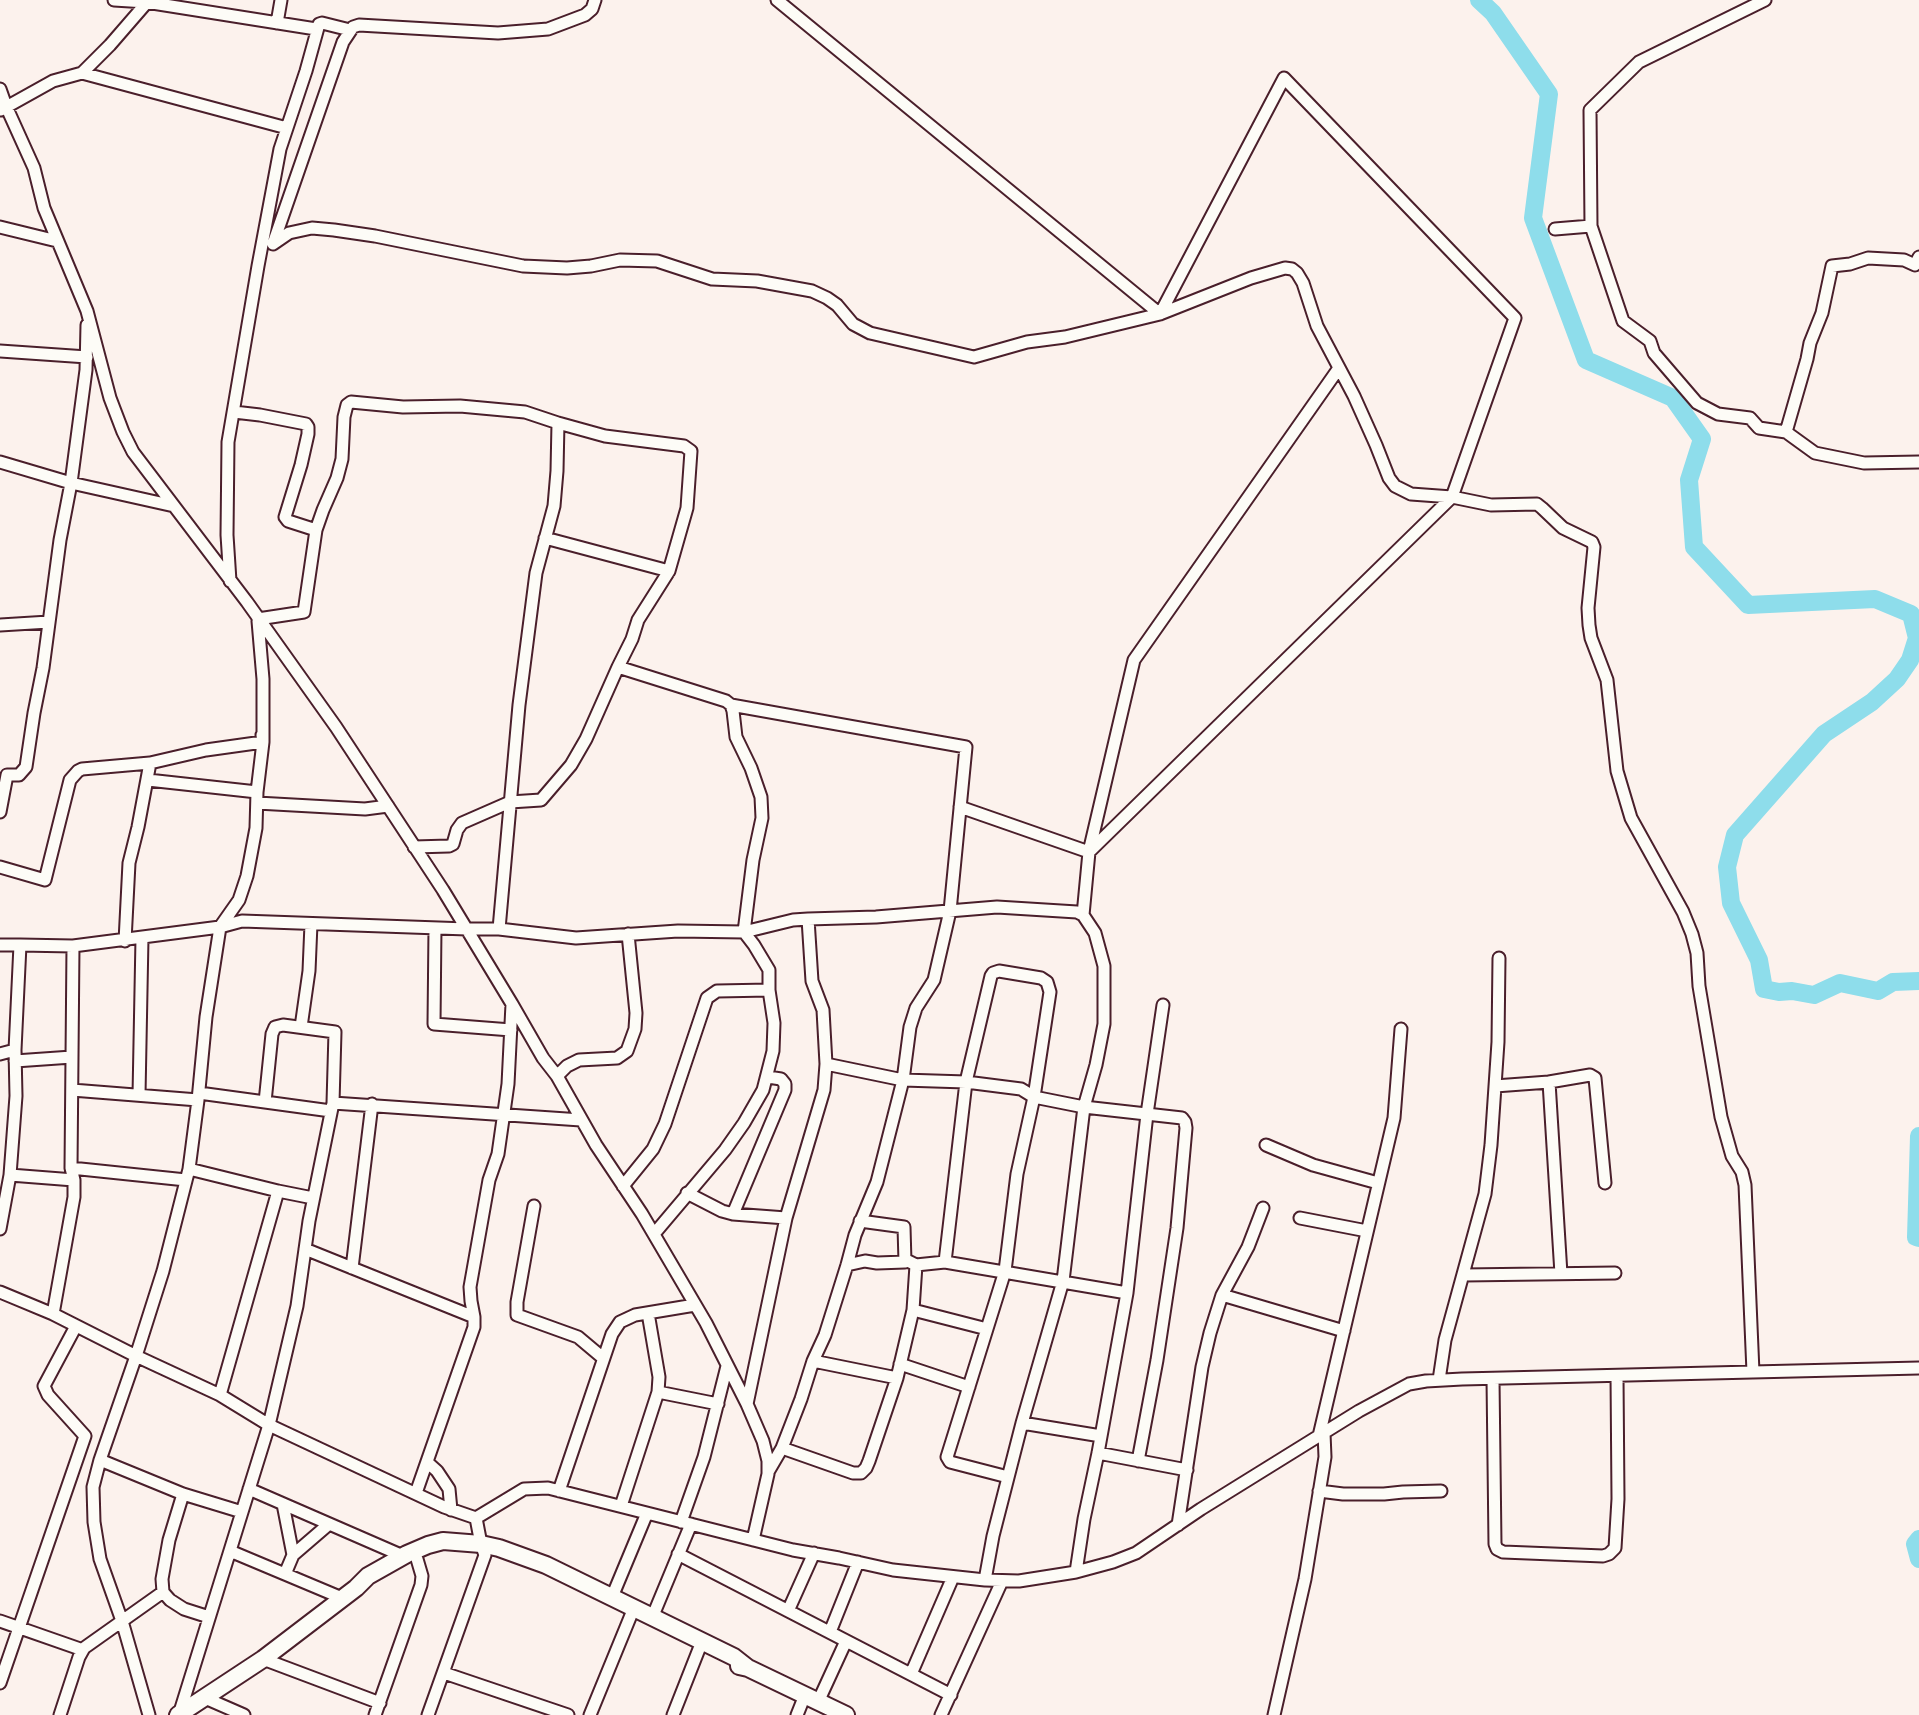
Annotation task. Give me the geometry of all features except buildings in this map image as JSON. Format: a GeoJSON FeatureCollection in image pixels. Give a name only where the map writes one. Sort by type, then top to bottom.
{"type":"FeatureCollection","features":[{"type":"Feature","properties":{"kind":"main road"},"geometry":{"type":"LineString","coordinates":[[179,1714],[264,1659],[356,1588],[374,1582],[396,1569],[410,1557],[458,1551],[499,1548],[546,1565],[734,1657],[748,1668]]}},
{"type":"Feature","properties":{"kind":"main road"},"geometry":{"type":"LineString","coordinates":[[483,1550],[581,1591],[732,1664],[748,1668],[846,1715]]}},
{"type":"Feature","properties":{"kind":"street"},"geometry":{"type":"LineString","coordinates":[[114,0],[147,1],[316,29]]}},
{"type":"Feature","properties":{"kind":"street"},"geometry":{"type":"LineString","coordinates":[[277,23],[281,0]]}},
{"type":"Feature","properties":{"kind":"street"},"geometry":{"type":"LineString","coordinates":[[258,266],[273,244],[343,42],[350,30],[360,25],[498,33],[548,29],[585,15],[592,9],[595,0]]}},
{"type":"Feature","properties":{"kind":"street"},"geometry":{"type":"LineString","coordinates":[[777,0],[1160,314]]}},
{"type":"Feature","properties":{"kind":"street"},"geometry":{"type":"LineString","coordinates":[[1765,0],[1639,62],[1590,110],[1591,226],[1623,321],[1650,342],[1654,354],[1697,402],[1718,414],[1750,418],[1759,428],[1786,432],[1815,453],[1864,464],[1919,462]]}},
{"type":"Feature","properties":{"kind":"street"},"geometry":{"type":"LineString","coordinates":[[3,108],[53,81],[82,73],[110,45],[147,1]]}},
{"type":"Feature","properties":{"kind":"street"},"geometry":{"type":"LineString","coordinates":[[230,581],[226,535],[228,442],[280,148],[306,71],[316,29],[322,23],[350,30]]}},
{"type":"Feature","properties":{"kind":"street"},"geometry":{"type":"LineString","coordinates":[[82,73],[287,128]]}},
{"type":"Feature","properties":{"kind":"street"},"geometry":{"type":"LineString","coordinates":[[1089,852],[1452,497],[1515,318],[1284,78],[1160,314]]}},
{"type":"Feature","properties":{"kind":"street"},"geometry":{"type":"LineString","coordinates":[[0,89],[3,108],[34,168],[44,208],[87,311],[110,398],[133,452],[258,619],[336,728],[388,806],[467,929],[543,1058],[557,1076],[580,1120],[654,1234],[696,1305],[728,1366],[747,1404],[763,1442],[768,1461],[768,1474],[753,1540]]}},
{"type":"Feature","properties":{"kind":"street"},"geometry":{"type":"LineString","coordinates":[[1555,229],[1591,226]]}},
{"type":"Feature","properties":{"kind":"street"},"geometry":{"type":"LineString","coordinates":[[0,227],[57,241]]}},
{"type":"Feature","properties":{"kind":"street"},"geometry":{"type":"LineString","coordinates":[[273,244],[289,233],[312,228],[375,236],[524,266],[567,268],[591,266],[620,260],[657,262],[712,279],[756,281],[812,291],[827,298],[853,324],[870,333],[974,357],[1027,342],[1065,337],[1160,314],[1251,278],[1285,268],[1292,269],[1304,283],[1317,326],[1376,445],[1389,478],[1395,486],[1411,494],[1452,497],[1491,505],[1537,504],[1563,528],[1592,542],[1594,547],[1588,608],[1589,625],[1591,638],[1606,680],[1617,771],[1631,818],[1683,912],[1692,934],[1721,1117],[1732,1156],[1742,1172],[1745,1185],[1753,1372]]}},
{"type":"Feature","properties":{"kind":"street"},"geometry":{"type":"LineString","coordinates":[[1786,432],[1810,343],[1822,313],[1832,266],[1850,264],[1868,258],[1904,260],[1915,265],[1919,257]]}},
{"type":"Feature","properties":{"kind":"street"},"geometry":{"type":"LineString","coordinates":[[0,812],[4,774],[19,776],[26,767],[60,540],[71,483],[86,370],[87,311]]}},
{"type":"Feature","properties":{"kind":"street"},"geometry":{"type":"LineString","coordinates":[[0,351],[86,357]]}},
{"type":"Feature","properties":{"kind":"street"},"geometry":{"type":"LineString","coordinates":[[1083,915],[1089,852],[1134,660],[1339,368]]}},
{"type":"Feature","properties":{"kind":"street"},"geometry":{"type":"LineString","coordinates":[[258,619],[304,612],[316,530],[337,478],[342,459],[344,417],[347,405],[351,402],[403,407],[460,406],[525,412],[605,436],[670,444],[688,448],[691,451],[687,508],[669,571],[638,620],[632,639],[586,739],[559,780],[541,800],[510,802],[462,823],[457,830],[453,844],[449,846],[414,847]]}},
{"type":"Feature","properties":{"kind":"street"},"geometry":{"type":"LineString","coordinates":[[234,412],[306,424],[308,434],[301,465],[285,517],[288,521],[316,530]]}},
{"type":"Feature","properties":{"kind":"street"},"geometry":{"type":"LineString","coordinates":[[499,929],[519,704],[536,573],[554,506],[558,423]]}},
{"type":"Feature","properties":{"kind":"street"},"geometry":{"type":"LineString","coordinates":[[0,462],[71,483],[174,506]]}},
{"type":"Feature","properties":{"kind":"street"},"geometry":{"type":"LineString","coordinates":[[545,538],[669,571]]}},
{"type":"Feature","properties":{"kind":"street"},"geometry":{"type":"LineString","coordinates":[[149,1715],[122,1620],[100,1559],[94,1522],[93,1487],[100,1460],[163,1271],[188,1174],[199,1096],[206,1017],[220,927],[239,900],[247,876],[256,828],[262,742],[263,679],[258,619]]}},
{"type":"Feature","properties":{"kind":"street"},"geometry":{"type":"LineString","coordinates":[[0,626],[49,622]]}},
{"type":"Feature","properties":{"kind":"street"},"geometry":{"type":"LineString","coordinates":[[618,667],[726,701],[731,705],[734,711],[736,737],[751,768],[761,798],[762,818],[744,932],[754,944],[769,970],[769,990],[774,1023],[773,1051],[768,1077],[763,1090],[744,1123],[725,1150],[654,1234]]}},
{"type":"Feature","properties":{"kind":"street"},"geometry":{"type":"LineString","coordinates":[[731,705],[966,747],[950,911],[934,980],[916,1008],[910,1027],[903,1080],[877,1182],[850,1249],[847,1265],[825,1335],[813,1361],[782,1448],[768,1474]]}},
{"type":"Feature","properties":{"kind":"street"},"geometry":{"type":"LineString","coordinates":[[0,867],[45,880],[70,780],[82,769],[150,763],[206,750],[262,742]]}},
{"type":"Feature","properties":{"kind":"street"},"geometry":{"type":"LineString","coordinates":[[125,941],[129,863],[148,780],[150,763]]}},
{"type":"Feature","properties":{"kind":"street"},"geometry":{"type":"LineString","coordinates":[[148,780],[257,797],[365,808],[388,806]]}},
{"type":"Feature","properties":{"kind":"street"},"geometry":{"type":"LineString","coordinates":[[960,807],[1089,852]]}},
{"type":"Feature","properties":{"kind":"street"},"geometry":{"type":"LineString","coordinates":[[0,945],[73,946],[125,941],[220,927],[242,921],[499,929],[576,938],[678,931],[744,932],[808,918],[876,917],[997,907],[1077,912],[1083,915],[1095,933],[1104,966],[1104,1024],[1096,1065],[1084,1107],[1063,1281],[1022,1423],[993,1536],[985,1580]]}},
{"type":"Feature","properties":{"kind":"street"},"geometry":{"type":"LineString","coordinates":[[747,1404],[786,1218],[824,1090],[826,1064],[823,1010],[812,981],[808,918]]}},
{"type":"Feature","properties":{"kind":"street"},"geometry":{"type":"LineString","coordinates":[[301,1027],[309,971],[311,924]]}},
{"type":"Feature","properties":{"kind":"street"},"geometry":{"type":"LineString","coordinates":[[435,928],[434,1024],[511,1030]]}},
{"type":"Feature","properties":{"kind":"street"},"geometry":{"type":"LineString","coordinates":[[557,1076],[567,1066],[579,1060],[617,1058],[627,1051],[635,1030],[636,1013],[628,934]]}},
{"type":"Feature","properties":{"kind":"street"},"geometry":{"type":"LineString","coordinates":[[139,1095],[142,938]]}},
{"type":"Feature","properties":{"kind":"street"},"geometry":{"type":"LineString","coordinates":[[0,1229],[4,1190],[10,1175],[16,1096],[15,1055],[20,945]]}},
{"type":"Feature","properties":{"kind":"street"},"geometry":{"type":"LineString","coordinates":[[53,1314],[74,1197],[72,1168],[73,946]]}},
{"type":"Feature","properties":{"kind":"street"},"geometry":{"type":"LineString","coordinates":[[1439,1380],[1445,1340],[1485,1194],[1491,1145],[1498,1042],[1499,958]]}},
{"type":"Feature","properties":{"kind":"street"},"geometry":{"type":"LineString","coordinates":[[945,1262],[966,1082],[991,976],[993,972],[999,971],[1040,978],[1047,982],[1050,992],[1034,1097],[1017,1174],[1005,1272],[947,1457],[948,1461],[1008,1477]]}},
{"type":"Feature","properties":{"kind":"street"},"geometry":{"type":"LineString","coordinates":[[623,1186],[653,1149],[666,1124],[707,998],[718,991],[769,990]]}},
{"type":"Feature","properties":{"kind":"street"},"geometry":{"type":"LineString","coordinates":[[416,1493],[474,1327],[470,1287],[489,1180],[498,1154],[504,1114],[508,1084],[512,1004]]}},
{"type":"Feature","properties":{"kind":"street"},"geometry":{"type":"LineString","coordinates":[[1076,1572],[1084,1519],[1098,1454],[1127,1293],[1147,1114],[1163,1005]]}},
{"type":"Feature","properties":{"kind":"street"},"geometry":{"type":"LineString","coordinates":[[179,1714],[269,1425],[297,1306],[313,1198],[332,1107],[335,1032],[283,1024],[275,1027],[272,1034],[265,1102]]}},
{"type":"Feature","properties":{"kind":"street"},"geometry":{"type":"LineString","coordinates":[[1274,1715],[1305,1579],[1325,1456],[1322,1435],[1344,1331],[1394,1118],[1401,1029]]}},
{"type":"Feature","properties":{"kind":"street"},"geometry":{"type":"LineString","coordinates":[[0,1054],[72,1057]]}},
{"type":"Feature","properties":{"kind":"street"},"geometry":{"type":"LineString","coordinates":[[826,1064],[903,1080],[966,1082],[1021,1089],[1034,1097],[1084,1107],[1182,1118],[1186,1122],[1177,1228],[1157,1360],[1138,1461]]}},
{"type":"Feature","properties":{"kind":"street"},"geometry":{"type":"LineString","coordinates":[[1495,1086],[1549,1082],[1590,1075],[1594,1078],[1605,1183]]}},
{"type":"Feature","properties":{"kind":"street"},"geometry":{"type":"LineString","coordinates":[[733,1214],[785,1090],[785,1084],[780,1079],[768,1077]]}},
{"type":"Feature","properties":{"kind":"street"},"geometry":{"type":"LineString","coordinates":[[1549,1082],[1561,1274]]}},
{"type":"Feature","properties":{"kind":"street"},"geometry":{"type":"LineString","coordinates":[[72,1090],[139,1095],[199,1096],[332,1107],[372,1104],[580,1120]]}},
{"type":"Feature","properties":{"kind":"street"},"geometry":{"type":"LineString","coordinates":[[352,1268],[372,1104]]}},
{"type":"Feature","properties":{"kind":"street"},"geometry":{"type":"LineString","coordinates":[[1266,1145],[1312,1165],[1378,1183]]}},
{"type":"Feature","properties":{"kind":"street"},"geometry":{"type":"LineString","coordinates":[[72,1168],[188,1174],[313,1198]]}},
{"type":"Feature","properties":{"kind":"street"},"geometry":{"type":"LineString","coordinates":[[10,1175],[74,1180]]}},
{"type":"Feature","properties":{"kind":"street"},"geometry":{"type":"LineString","coordinates":[[220,1395],[278,1191]]}},
{"type":"Feature","properties":{"kind":"street"},"geometry":{"type":"LineString","coordinates":[[687,1193],[722,1211],[733,1214],[786,1218]]}},
{"type":"Feature","properties":{"kind":"street"},"geometry":{"type":"LineString","coordinates":[[534,1206],[517,1302],[517,1315],[578,1337],[603,1358]]}},
{"type":"Feature","properties":{"kind":"street"},"geometry":{"type":"LineString","coordinates":[[1178,1525],[1202,1367],[1222,1295],[1248,1247],[1263,1208]]}},
{"type":"Feature","properties":{"kind":"street"},"geometry":{"type":"LineString","coordinates":[[1300,1218],[1367,1231]]}},
{"type":"Feature","properties":{"kind":"street"},"geometry":{"type":"LineString","coordinates":[[782,1448],[853,1473],[861,1473],[870,1461],[897,1378],[913,1310],[910,1263],[904,1227],[860,1222]]}},
{"type":"Feature","properties":{"kind":"street"},"geometry":{"type":"LineString","coordinates":[[305,1249],[474,1317]]}},
{"type":"Feature","properties":{"kind":"street"},"geometry":{"type":"LineString","coordinates":[[847,1265],[865,1261],[877,1263],[945,1262],[1127,1293]]}},
{"type":"Feature","properties":{"kind":"street"},"geometry":{"type":"LineString","coordinates":[[1464,1275],[1615,1272]]}},
{"type":"Feature","properties":{"kind":"street"},"geometry":{"type":"LineString","coordinates":[[0,1292],[53,1314],[136,1356],[220,1395],[269,1425],[451,1510],[476,1518],[524,1489],[534,1487],[559,1490],[753,1540],[900,1572],[1002,1581],[1033,1580],[1076,1572],[1113,1562],[1136,1553],[1359,1412],[1409,1384],[1439,1380],[1919,1368]]}},
{"type":"Feature","properties":{"kind":"street"},"geometry":{"type":"LineString","coordinates":[[1222,1295],[1344,1331]]}},
{"type":"Feature","properties":{"kind":"street"},"geometry":{"type":"LineString","coordinates":[[559,1490],[603,1358],[612,1334],[620,1322],[648,1313],[696,1305]]}},
{"type":"Feature","properties":{"kind":"street"},"geometry":{"type":"LineString","coordinates":[[913,1310],[987,1329]]}},
{"type":"Feature","properties":{"kind":"street"},"geometry":{"type":"LineString","coordinates":[[620,1506],[658,1392],[659,1377],[648,1313]]}},
{"type":"Feature","properties":{"kind":"street"},"geometry":{"type":"LineString","coordinates":[[0,1683],[85,1436],[48,1395],[44,1386],[76,1326]]}},
{"type":"Feature","properties":{"kind":"street"},"geometry":{"type":"LineString","coordinates":[[813,1361],[897,1378]]}},
{"type":"Feature","properties":{"kind":"street"},"geometry":{"type":"LineString","coordinates":[[900,1364],[969,1387]]}},
{"type":"Feature","properties":{"kind":"street"},"geometry":{"type":"LineString","coordinates":[[652,1618],[678,1554],[728,1366]]}},
{"type":"Feature","properties":{"kind":"street"},"geometry":{"type":"LineString","coordinates":[[1493,1379],[1494,1544],[1497,1549],[1503,1552],[1602,1556],[1609,1554],[1615,1548],[1618,1499],[1617,1376]]}},
{"type":"Feature","properties":{"kind":"street"},"geometry":{"type":"LineString","coordinates":[[658,1392],[718,1404]]}},
{"type":"Feature","properties":{"kind":"street"},"geometry":{"type":"LineString","coordinates":[[1022,1423],[1101,1436]]}},
{"type":"Feature","properties":{"kind":"street"},"geometry":{"type":"LineString","coordinates":[[1098,1454],[1187,1470]]}},
{"type":"Feature","properties":{"kind":"street"},"geometry":{"type":"LineString","coordinates":[[100,1460],[183,1494],[242,1512]]}},
{"type":"Feature","properties":{"kind":"street"},"geometry":{"type":"LineString","coordinates":[[427,1462],[449,1489],[451,1510]]}},
{"type":"Feature","properties":{"kind":"street"},"geometry":{"type":"LineString","coordinates":[[249,1489],[410,1557],[422,1576],[421,1585],[380,1711],[264,1659]]}},
{"type":"Feature","properties":{"kind":"street"},"geometry":{"type":"LineString","coordinates":[[1319,1492],[1384,1494],[1441,1490]]}},
{"type":"Feature","properties":{"kind":"street"},"geometry":{"type":"LineString","coordinates":[[183,1494],[169,1540],[162,1579],[163,1592],[170,1600],[184,1609],[209,1617]]}},
{"type":"Feature","properties":{"kind":"street"},"geometry":{"type":"LineString","coordinates":[[283,1504],[293,1555]]}},
{"type":"Feature","properties":{"kind":"street"},"geometry":{"type":"LineString","coordinates":[[612,1597],[647,1513]]}},
{"type":"Feature","properties":{"kind":"street"},"geometry":{"type":"LineString","coordinates":[[428,1715],[444,1673],[483,1550],[476,1518]]}},
{"type":"Feature","properties":{"kind":"street"},"geometry":{"type":"LineString","coordinates":[[285,1574],[293,1555],[329,1524]]}},
{"type":"Feature","properties":{"kind":"street"},"geometry":{"type":"LineString","coordinates":[[230,1551],[342,1598]]}},
{"type":"Feature","properties":{"kind":"street"},"geometry":{"type":"LineString","coordinates":[[788,1611],[814,1553]]}},
{"type":"Feature","properties":{"kind":"street"},"geometry":{"type":"LineString","coordinates":[[678,1554],[951,1694]]}},
{"type":"Feature","properties":{"kind":"street"},"geometry":{"type":"LineString","coordinates":[[830,1632],[858,1562]]}},
{"type":"Feature","properties":{"kind":"street"},"geometry":{"type":"LineString","coordinates":[[911,1674],[954,1577]]}},
{"type":"Feature","properties":{"kind":"street"},"geometry":{"type":"LineString","coordinates":[[942,1715],[1002,1581]]}},
{"type":"Feature","properties":{"kind":"street"},"geometry":{"type":"LineString","coordinates":[[60,1715],[82,1650],[90,1642],[163,1592]]}},
{"type":"Feature","properties":{"kind":"street"},"geometry":{"type":"LineString","coordinates":[[590,1715],[631,1615]]}},
{"type":"Feature","properties":{"kind":"street"},"geometry":{"type":"LineString","coordinates":[[0,1621],[82,1650]]}},
{"type":"Feature","properties":{"kind":"street"},"geometry":{"type":"LineString","coordinates":[[798,1715],[812,1698],[846,1641]]}},
{"type":"Feature","properties":{"kind":"street"},"geometry":{"type":"LineString","coordinates":[[673,1715],[699,1648]]}},
{"type":"Feature","properties":{"kind":"street"},"geometry":{"type":"LineString","coordinates":[[444,1673],[568,1715]]}},
{"type":"Feature","properties":{"kind":"street"},"geometry":{"type":"LineString","coordinates":[[205,1698],[244,1715]]}},
{"type":"Feature","properties":{"kind":"waterway"},"geometry":{"type":"LineString","coordinates":[[1479,0],[1493,13],[1549,94],[1533,218],[1586,360],[1673,398],[1702,439],[1689,480],[1694,547],[1748,605],[1875,599],[1911,614],[1917,638],[1910,660],[1897,679],[1872,702],[1824,734],[1735,835],[1727,867],[1731,903],[1759,960],[1764,989],[1814,995],[1840,983],[1878,991],[1893,982],[1919,981]]}},
{"type":"Feature","properties":{"kind":"waterway"},"geometry":{"type":"LineString","coordinates":[[1919,1136],[1916,1237],[1919,1238]]}},
{"type":"Feature","properties":{"kind":"waterway"},"geometry":{"type":"LineString","coordinates":[[1919,1539],[1915,1544],[1919,1559]]}}]}
